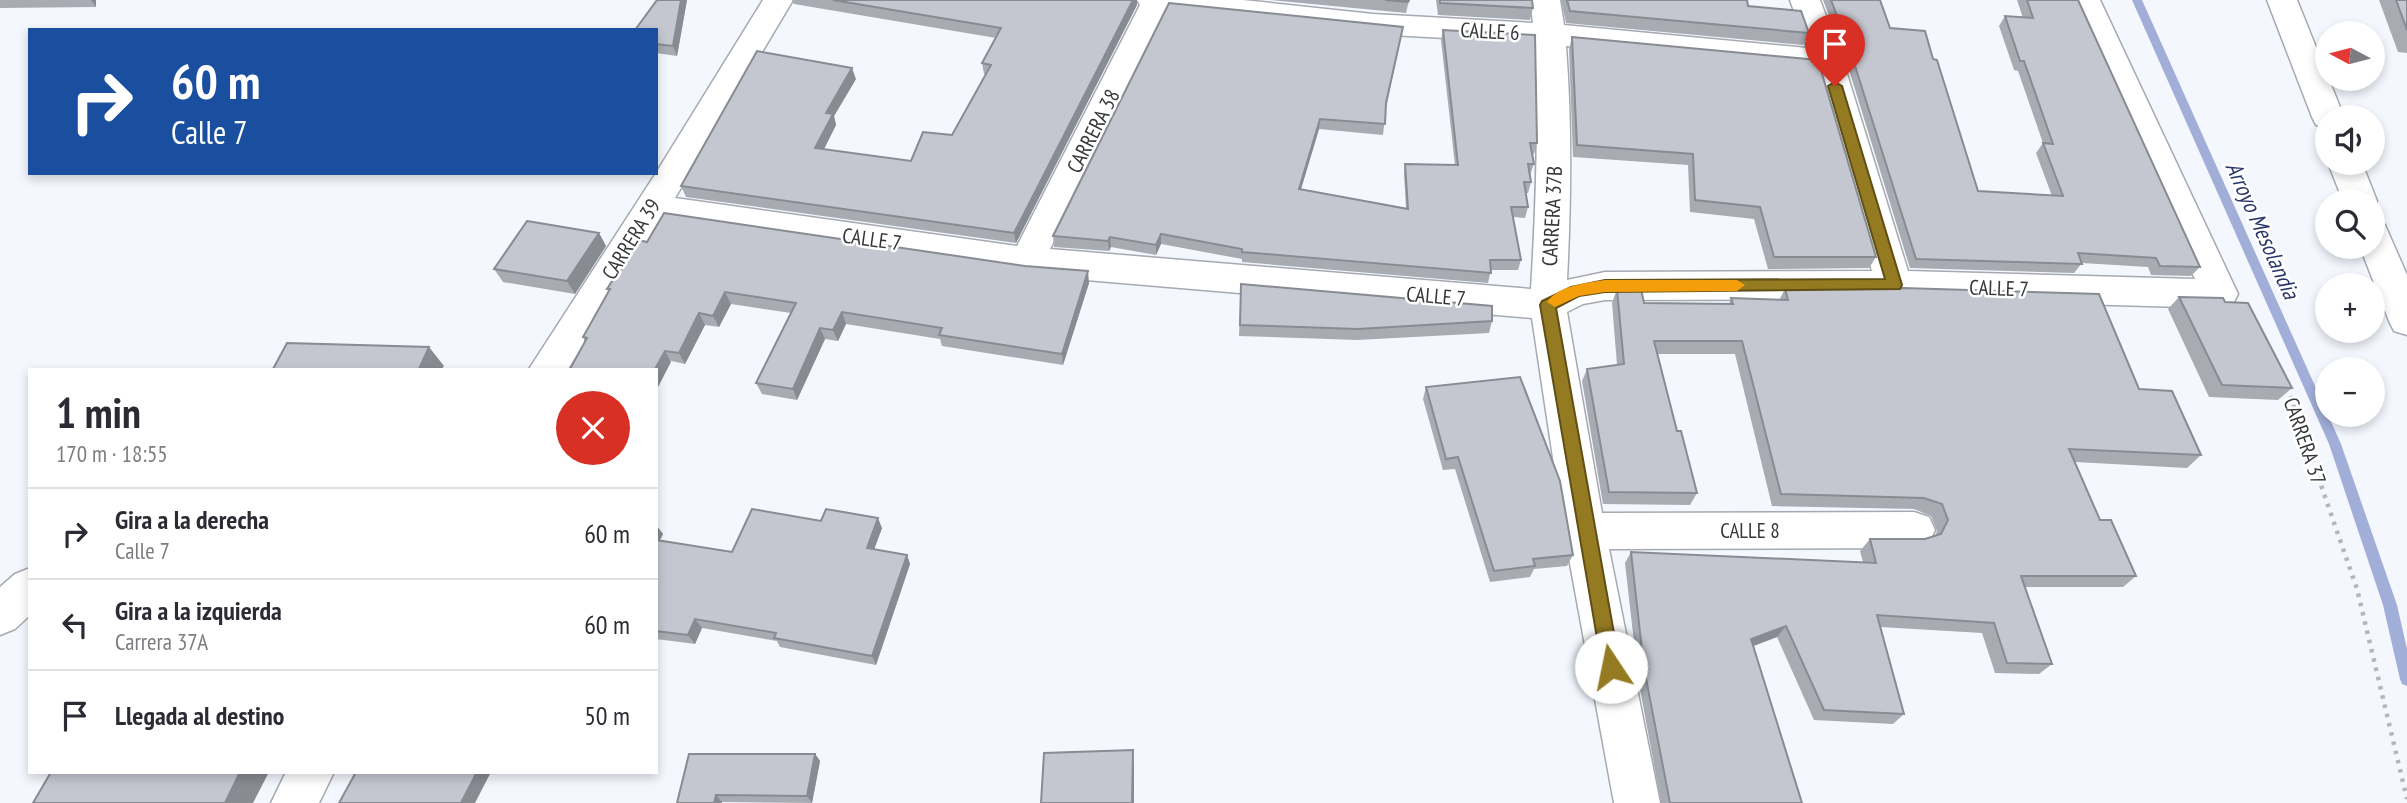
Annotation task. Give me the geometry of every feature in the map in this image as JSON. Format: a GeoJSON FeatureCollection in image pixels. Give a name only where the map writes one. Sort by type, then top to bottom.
{"type":"FeatureCollection","features":[{"type":"Feature","properties":{"kind":"street","name":"CARRERA 39"},"geometry":{"type":"LineString","coordinates":[[549,368],[652,207],[778,0]]}},
{"type":"Feature","properties":{"kind":"street","name":"CALLE 6"},"geometry":{"type":"LineString","coordinates":[[1152,0],[1373,24],[1547,17],[1828,61]]}},
{"type":"Feature","properties":{"kind":"street","name":"CARRERA 38"},"geometry":{"type":"LineString","coordinates":[[1027,261],[1158,0]]}},
{"type":"Feature","properties":{"kind":"street"},"geometry":{"type":"LineString","coordinates":[[1805,0],[1828,61],[1895,285]]}},
{"type":"Feature","properties":{"kind":"street","name":"CALLE 7"},"geometry":{"type":"LineString","coordinates":[[652,207],[1027,261],[1548,305],[1576,291],[1605,286],[1895,285],[2220,294],[2085,0]]}},
{"type":"Feature","properties":{"kind":"street"},"geometry":{"type":"LineString","coordinates":[[2282,0],[2323,105]]}},
{"type":"Feature","properties":{"kind":"street","name":"CARRERA 37B"},"geometry":{"type":"LineString","coordinates":[[1547,17],[1555,184],[1548,305],[1585,531],[1637,803]]}},
{"type":"Feature","properties":{"kind":"street"},"geometry":{"type":"LineString","coordinates":[[2383,259],[2407,321]]}},
{"type":"Feature","properties":{"kind":"street","name":"CALLE 8"},"geometry":{"type":"LineString","coordinates":[[1585,531],[1914,530]]}},
{"type":"Feature","properties":{"kind":"street"},"geometry":{"type":"LineString","coordinates":[[0,615],[28,589]]}},
{"type":"Feature","properties":{"kind":"street"},"geometry":{"type":"LineString","coordinates":[[294,803],[310,774]]}},
{"type":"Feature","properties":{"kind":"path","name":"CARRERA 37"},"geometry":{"type":"LineString","coordinates":[[2283,376],[2357,589],[2407,799]]}},
{"type":"Feature","properties":{"kind":"building"},"geometry":{"type":"Polygon","coordinates":[[[657,0],[681,0],[673,46],[658,44],[658,28],[636,28],[657,0]]]}},
{"type":"Feature","properties":{"kind":"building"},"geometry":{"type":"Polygon","coordinates":[[[833,0],[1133,0],[1014,233],[681,186],[757,51],[852,68],[826,113],[833,114],[815,148],[911,161],[923,132],[952,135],[991,65],[982,63],[1001,28],[833,0]]]}},
{"type":"Feature","properties":{"kind":"building"},"geometry":{"type":"Polygon","coordinates":[[[1440,0],[1532,0],[1533,8],[1440,3],[1440,0]]]}},
{"type":"Feature","properties":{"kind":"building"},"geometry":{"type":"Polygon","coordinates":[[[1567,0],[1747,0],[1748,6],[1801,11],[1809,33],[1570,11],[1567,0]]]}},
{"type":"Feature","properties":{"kind":"building"},"geometry":{"type":"Polygon","coordinates":[[[1831,0],[1880,0],[1890,28],[1925,31],[1933,59],[1937,60],[1978,191],[2063,196],[2043,143],[2053,144],[2005,16],[2033,18],[2027,0],[2078,0],[2200,267],[2160,266],[2156,258],[2078,253],[2082,264],[1916,259],[1850,50],[1831,0]]]}},
{"type":"Feature","properties":{"kind":"building"},"geometry":{"type":"Polygon","coordinates":[[[2396,0],[2407,0],[2407,30],[2396,0]]]}},
{"type":"Feature","properties":{"kind":"building"},"geometry":{"type":"Polygon","coordinates":[[[1169,3],[1403,27],[1386,103],[1385,124],[1320,119],[1299,189],[1408,209],[1405,164],[1458,165],[1443,30],[1535,35],[1537,143],[1530,143],[1534,164],[1528,164],[1531,182],[1524,182],[1528,207],[1511,207],[1521,260],[1490,260],[1491,273],[1242,252],[1242,249],[1161,234],[1156,245],[1110,237],[1108,241],[1053,236],[1169,3]]]}},
{"type":"Feature","properties":{"kind":"building"},"geometry":{"type":"Polygon","coordinates":[[[1572,37],[1818,60],[1876,257],[1774,257],[1760,207],[1695,200],[1693,154],[1577,145],[1572,37]]]}},
{"type":"Feature","properties":{"kind":"building"},"geometry":{"type":"Polygon","coordinates":[[[664,213],[1025,266],[1088,271],[1062,354],[939,335],[942,328],[842,312],[833,330],[820,328],[793,389],[756,383],[796,303],[725,292],[713,316],[699,313],[679,353],[665,351],[656,368],[571,368],[587,338],[583,337],[610,289],[607,289],[638,240],[647,242],[664,213]]]}},
{"type":"Feature","properties":{"kind":"building"},"geometry":{"type":"Polygon","coordinates":[[[527,221],[599,233],[567,281],[494,269],[527,221]]]}},
{"type":"Feature","properties":{"kind":"building"},"geometry":{"type":"Polygon","coordinates":[[[1241,284],[1492,306],[1492,321],[1358,329],[1240,325],[1241,284]]]}},
{"type":"Feature","properties":{"kind":"building"},"geometry":{"type":"Polygon","coordinates":[[[1903,288],[2099,294],[2139,389],[2172,391],[2201,455],[2069,449],[2100,520],[2111,520],[2136,576],[2021,576],[2052,664],[2007,663],[1994,623],[1877,615],[1904,714],[1824,710],[1786,626],[1751,639],[1802,803],[1670,803],[1644,668],[1631,552],[1876,563],[1870,539],[1925,539],[1941,534],[1948,520],[1942,504],[1924,498],[1781,494],[1742,341],[1654,341],[1677,431],[1681,431],[1697,493],[1609,492],[1587,369],[1624,364],[1617,289],[1641,289],[1644,303],[1733,304],[1731,298],[1788,300],[1785,289],[1903,288]]]}},
{"type":"Feature","properties":{"kind":"building"},"geometry":{"type":"Polygon","coordinates":[[[2179,297],[2223,298],[2225,302],[2248,303],[2292,388],[2222,385],[2179,297]]]}},
{"type":"Feature","properties":{"kind":"building"},"geometry":{"type":"Polygon","coordinates":[[[287,343],[429,347],[419,368],[274,368],[287,343]]]}},
{"type":"Feature","properties":{"kind":"building"},"geometry":{"type":"Polygon","coordinates":[[[1520,377],[1560,481],[1573,555],[1533,559],[1535,566],[1494,571],[1458,457],[1446,459],[1426,387],[1520,377]]]}},
{"type":"Feature","properties":{"kind":"building"},"geometry":{"type":"Polygon","coordinates":[[[752,509],[821,521],[826,509],[878,518],[867,548],[907,555],[872,656],[774,638],[776,633],[695,619],[688,635],[658,631],[658,540],[732,552],[752,509]]]}},
{"type":"Feature","properties":{"kind":"building"},"geometry":{"type":"Polygon","coordinates":[[[1133,750],[1132,803],[1041,803],[1044,753],[1133,750]]]}},
{"type":"Feature","properties":{"kind":"building"},"geometry":{"type":"Polygon","coordinates":[[[689,754],[815,754],[807,796],[716,795],[714,803],[677,803],[689,754]]]}},
{"type":"Feature","properties":{"kind":"building"},"geometry":{"type":"Polygon","coordinates":[[[50,774],[239,774],[225,803],[33,803],[50,774]]]}},
{"type":"Feature","properties":{"kind":"building"},"geometry":{"type":"Polygon","coordinates":[[[355,774],[476,774],[461,803],[339,803],[355,774]]]}},
{"type":"Feature","properties":{"kind":"waterway","name":"Arroyo Mesolandia"},"geometry":{"type":"LineString","coordinates":[[2137,0],[2335,444],[2390,605],[2407,679]]}},
{"type":"Feature","properties":{"kind":"slow traffic"},"geometry":{"type":"LineString","coordinates":[[1555,302],[1576,291],[1605,286],[1737,285]]}},
{"type":"Feature","properties":{"kind":"route"},"geometry":{"type":"LineString","coordinates":[[1611,667],[1585,531],[1548,305],[1576,291],[1605,286],[1895,285],[1835,86]]}}]}
